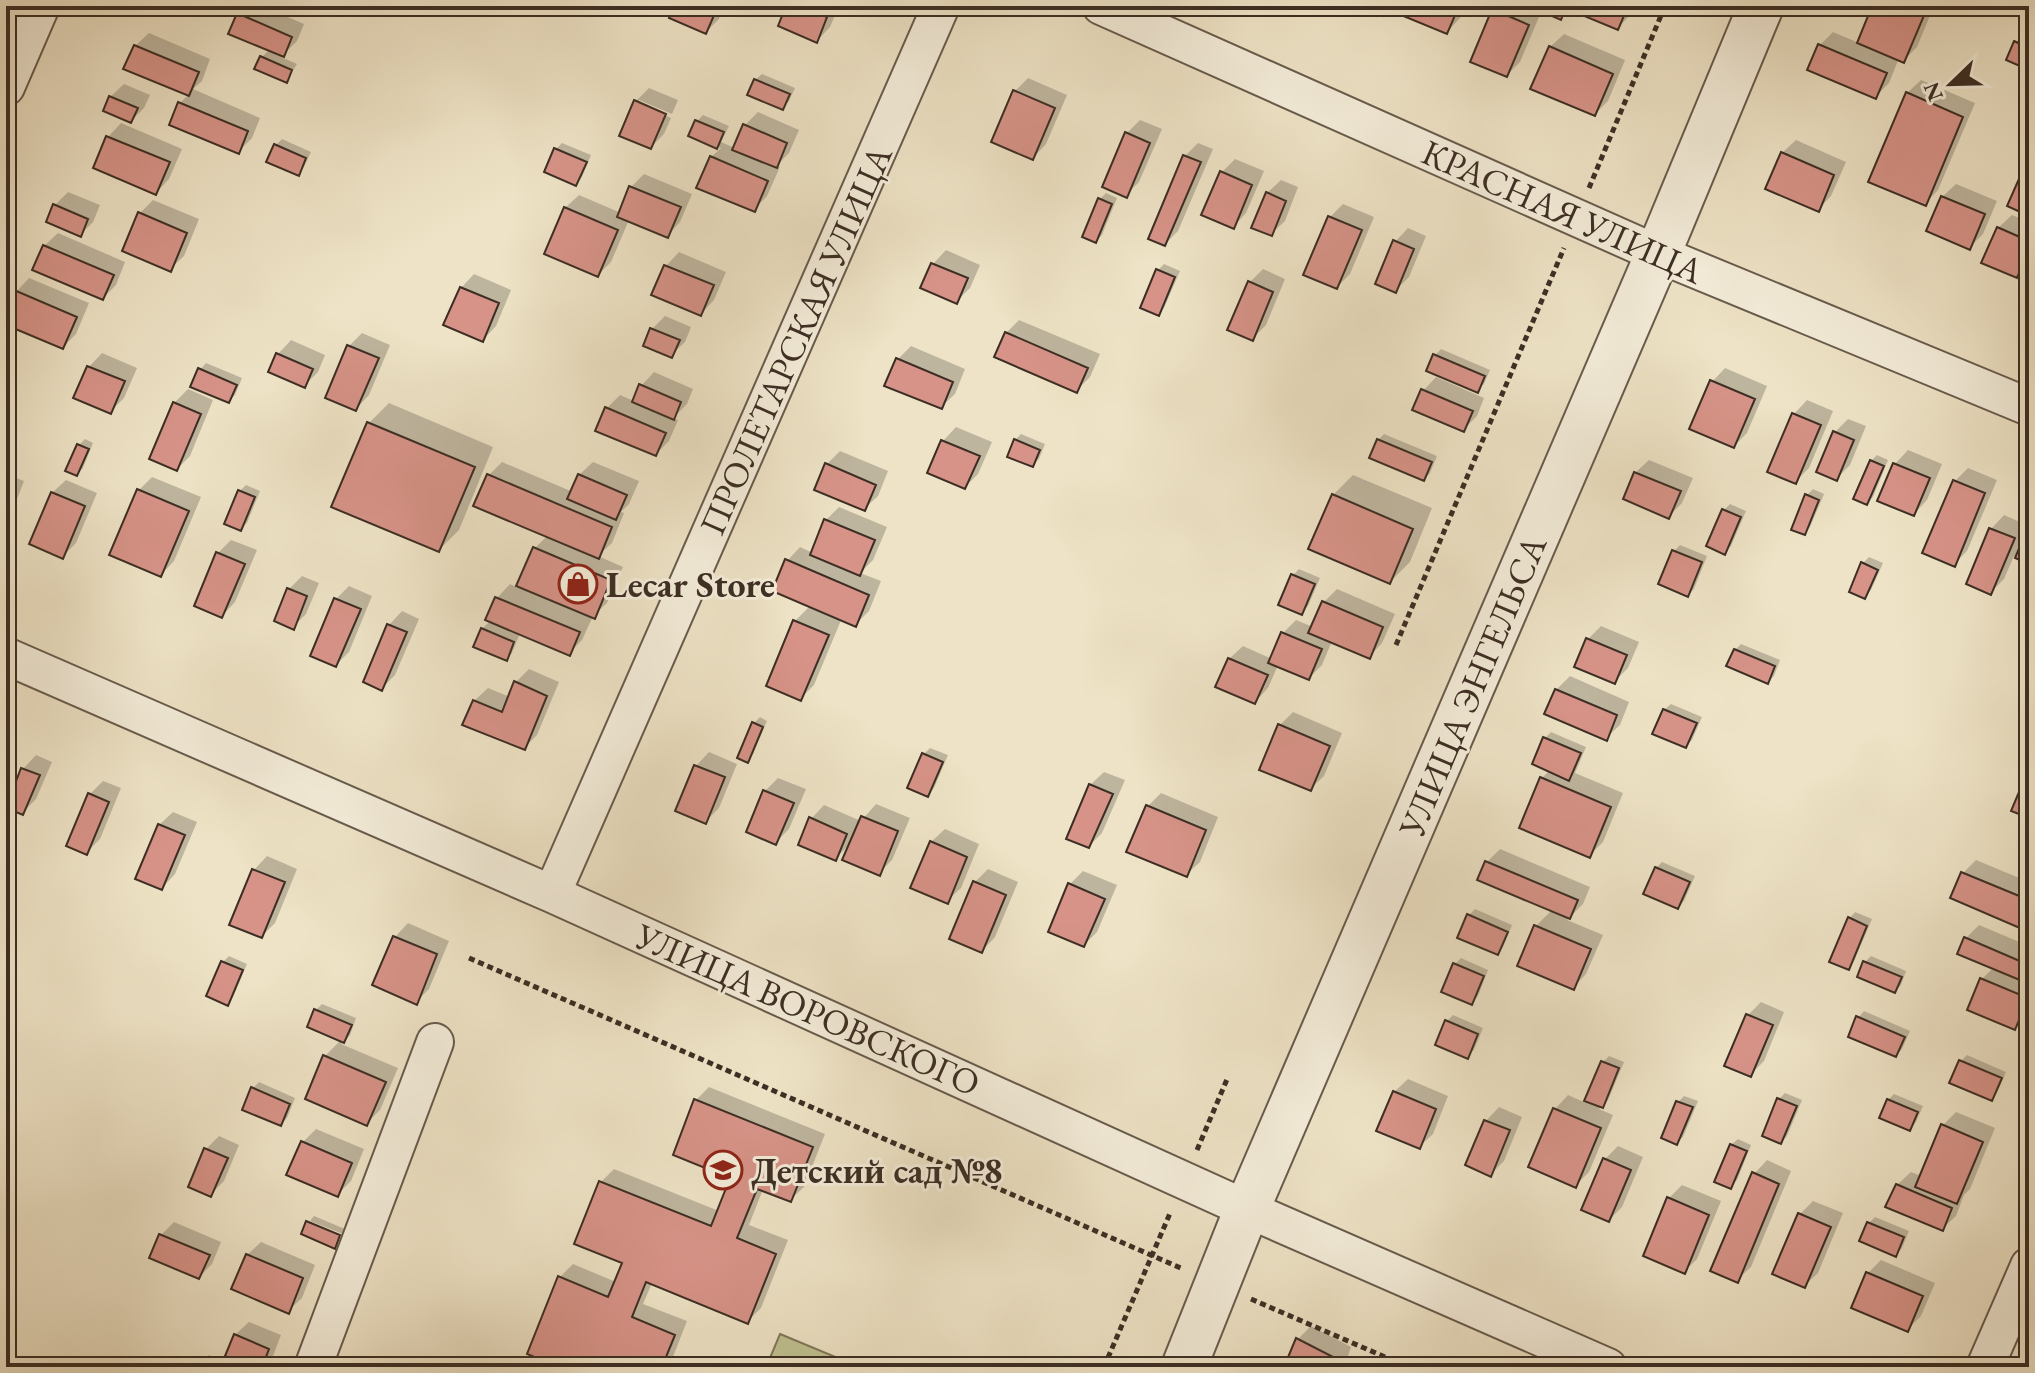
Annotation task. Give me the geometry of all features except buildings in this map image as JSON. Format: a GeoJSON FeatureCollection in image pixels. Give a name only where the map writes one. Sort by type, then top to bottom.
{"type":"FeatureCollection","features":[{"type":"Feature","properties":{"kind":"street"},"geometry":{"type":"LineString","coordinates":[[6,87],[41,6]]}},
{"type":"Feature","properties":{"kind":"street","name":"ПРОЛЕТАРСКАЯ УЛИЦА"},"geometry":{"type":"LineString","coordinates":[[552,894],[941,6]]}},
{"type":"Feature","properties":{"kind":"street","name":"КРАСНАЯ УЛИЦА"},"geometry":{"type":"LineString","coordinates":[[1101,6],[1658,254],[2029,407]]}},
{"type":"Feature","properties":{"kind":"street","name":"УЛИЦА ЭНГЕЛЬСА"},"geometry":{"type":"LineString","coordinates":[[1184,1367],[1247,1209],[1658,254],[1761,6]]}},
{"type":"Feature","properties":{"kind":"street","name":"УЛИЦА ВОРОВСКОГО"},"geometry":{"type":"LineString","coordinates":[[6,656],[552,894],[1184,1179],[1564,1359],[1608,1367]]}},
{"type":"Feature","properties":{"kind":"street"},"geometry":{"type":"LineString","coordinates":[[313,1367],[435,1042]]}},
{"type":"Feature","properties":{"kind":"street"},"geometry":{"type":"LineString","coordinates":[[1985,1367],[2029,1266]]}},
{"type":"Feature","properties":{"kind":"path"},"geometry":{"type":"LineString","coordinates":[[1396,645],[1665,6]]}},
{"type":"Feature","properties":{"kind":"path"},"geometry":{"type":"LineString","coordinates":[[469,958],[1408,1367]]}},
{"type":"Feature","properties":{"kind":"path"},"geometry":{"type":"LineString","coordinates":[[1104,1367],[1228,1077]]}},
{"type":"Feature","properties":{"kind":"green space"},"geometry":{"type":"Polygon","coordinates":[[[780,1334],[838,1358],[834,1367],[767,1365],[780,1334]]]}},
{"type":"Feature","properties":{"kind":"place","name":"Lecar Store"},"geometry":{"type":"Point","coordinates":[578,584]}},
{"type":"Feature","properties":{"kind":"place","name":"Детский сад №8"},"geometry":{"type":"Point","coordinates":[723,1170]}}]}
